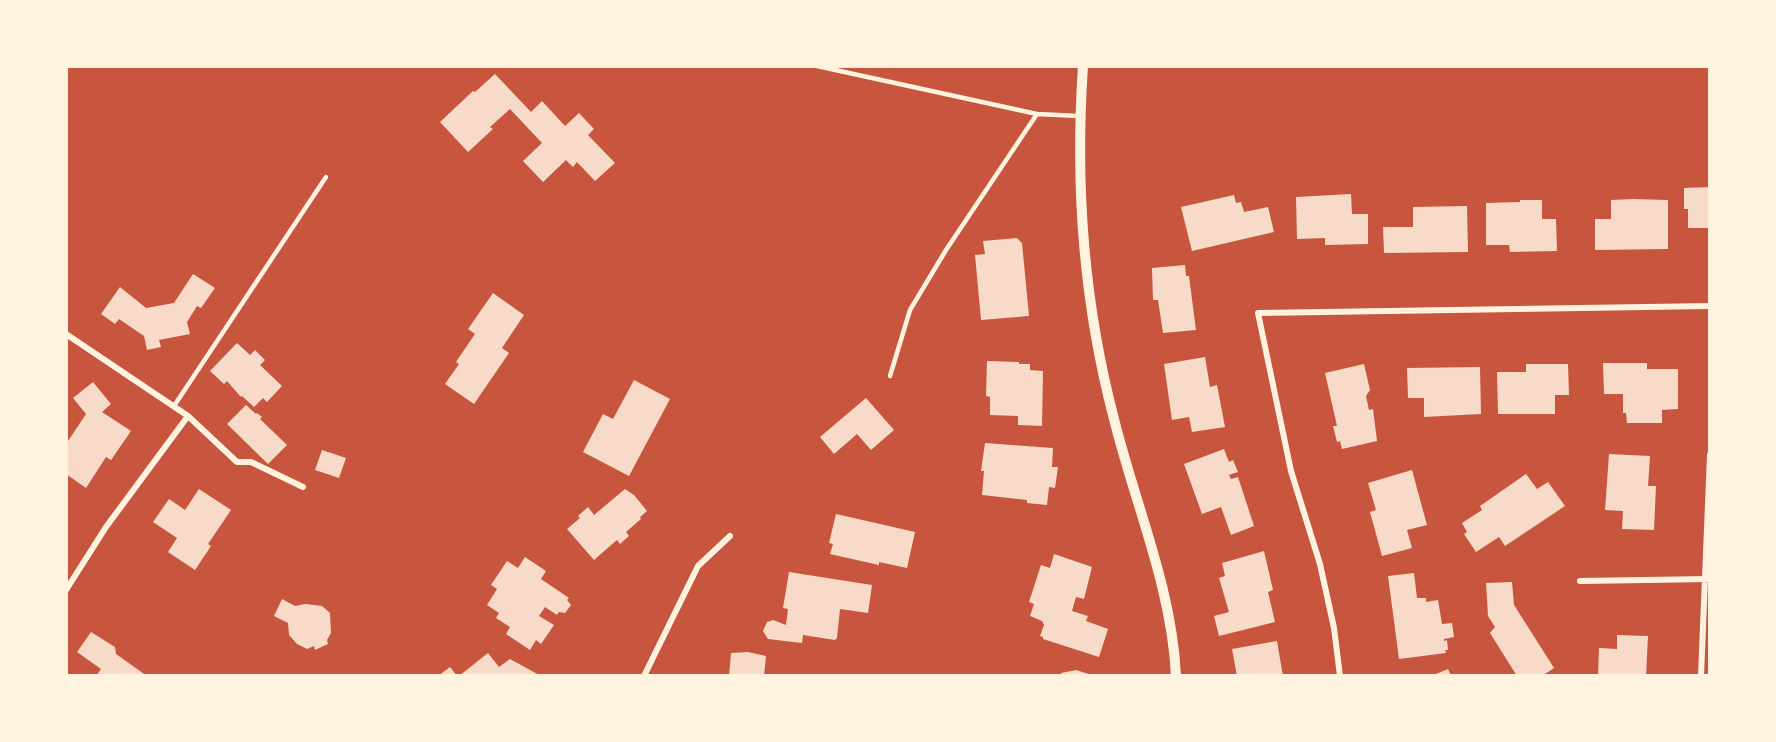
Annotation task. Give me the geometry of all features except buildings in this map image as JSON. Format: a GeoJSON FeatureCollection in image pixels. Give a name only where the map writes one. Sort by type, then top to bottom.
{"type":"FeatureCollection","features":[{"type":"Feature","properties":{"kind":"street"},"geometry":{"type":"LineString","coordinates":[[1083,66],[1080,116],[1085,248],[1102,372],[1164,595],[1171,628],[1176,676]]}},
{"type":"Feature","properties":{"kind":"street"},"geometry":{"type":"LineString","coordinates":[[1340,676],[1334,628],[1320,564],[1291,471],[1258,313],[1710,306]]}},
{"type":"Feature","properties":{"kind":"street"},"geometry":{"type":"LineString","coordinates":[[66,334],[188,416],[237,462],[251,462],[303,487]]}},
{"type":"Feature","properties":{"kind":"street"},"geometry":{"type":"LineString","coordinates":[[66,590],[105,528],[188,416]]}},
{"type":"Feature","properties":{"kind":"street"},"geometry":{"type":"LineString","coordinates":[[1701,676],[1707,579],[1710,455]]}},
{"type":"Feature","properties":{"kind":"street"},"geometry":{"type":"LineString","coordinates":[[644,676],[698,566],[730,536]]}},
{"type":"Feature","properties":{"kind":"street"},"geometry":{"type":"LineString","coordinates":[[1580,581],[1707,579]]}},
{"type":"Feature","properties":{"kind":"lane"},"geometry":{"type":"LineString","coordinates":[[817,66],[1037,114],[1080,116]]}},
{"type":"Feature","properties":{"kind":"lane"},"geometry":{"type":"LineString","coordinates":[[890,376],[910,310],[946,250],[1037,114]]}},
{"type":"Feature","properties":{"kind":"lane"},"geometry":{"type":"LineString","coordinates":[[174,406],[326,177]]}}]}
